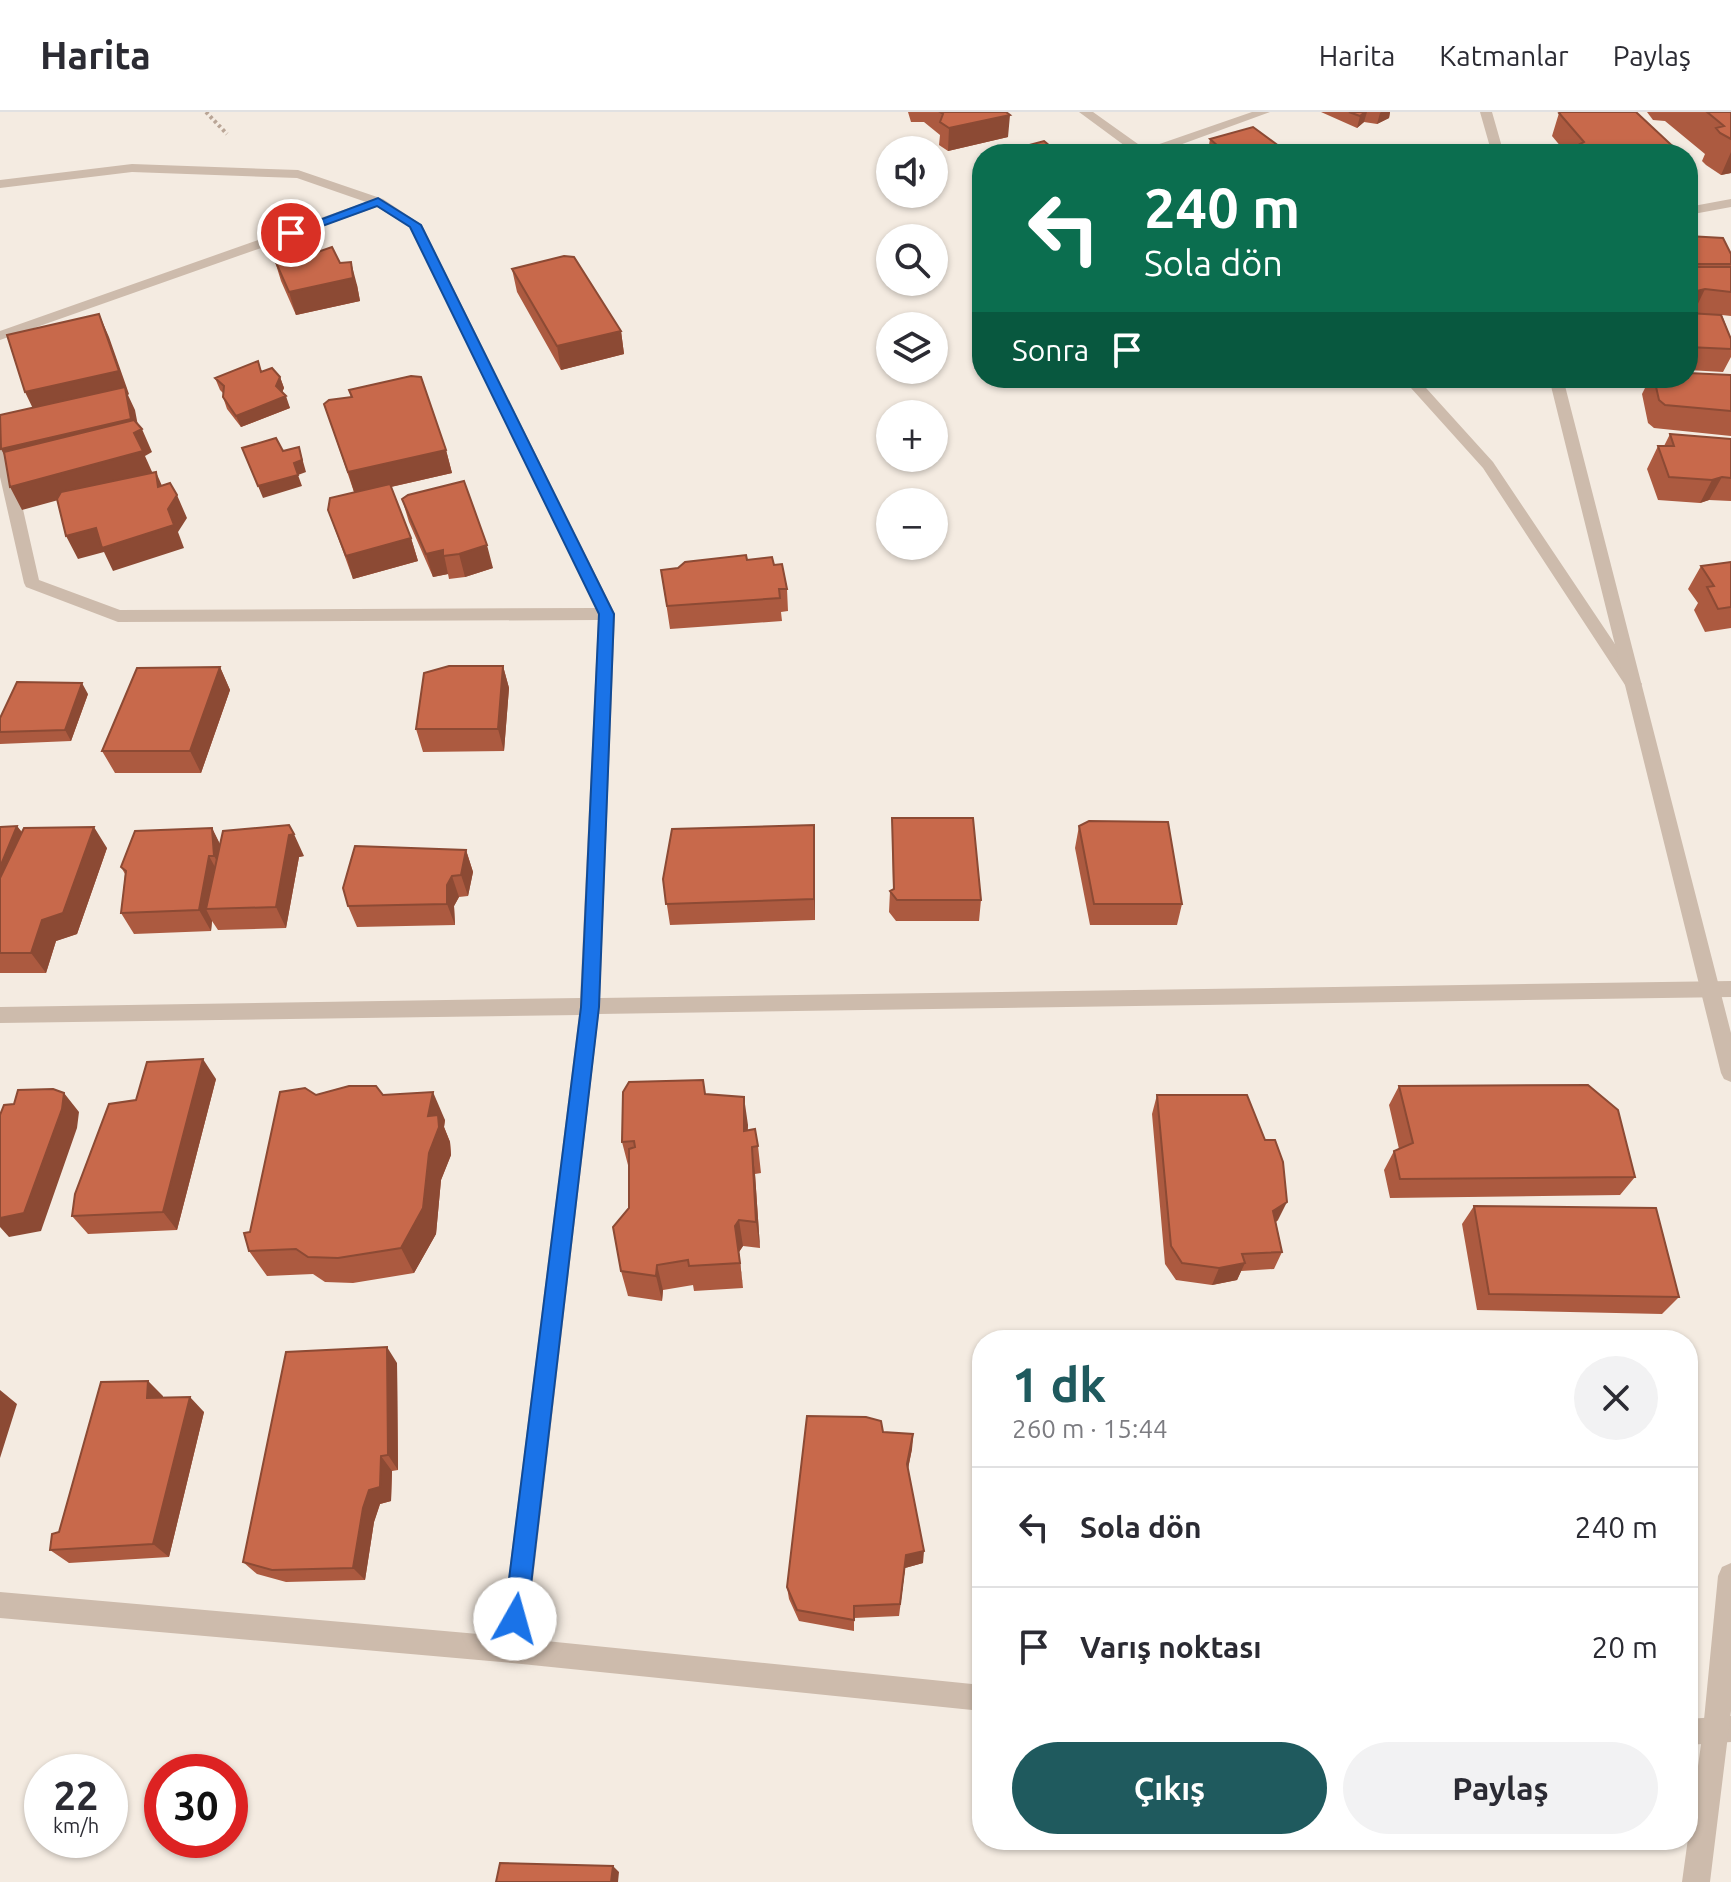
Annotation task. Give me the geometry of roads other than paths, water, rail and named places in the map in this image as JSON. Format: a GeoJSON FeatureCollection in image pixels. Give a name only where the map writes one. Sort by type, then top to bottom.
{"type":"FeatureCollection","features":[{"type":"Feature","properties":{"kind":"street"},"geometry":{"type":"LineString","coordinates":[[1085,112],[1130,144]]}},
{"type":"Feature","properties":{"kind":"street"},"geometry":{"type":"LineString","coordinates":[[1173,144],[1264,112]]}},
{"type":"Feature","properties":{"kind":"street"},"geometry":{"type":"LineString","coordinates":[[1486,112],[1495,144]]}},
{"type":"Feature","properties":{"kind":"street"},"geometry":{"type":"LineString","coordinates":[[0,184],[132,168],[298,174],[378,202],[415,225],[607,614],[590,1007],[512,1650]]}},
{"type":"Feature","properties":{"kind":"street"},"geometry":{"type":"LineString","coordinates":[[0,336],[378,202]]}},
{"type":"Feature","properties":{"kind":"street"},"geometry":{"type":"LineString","coordinates":[[1698,209],[1731,203]]}},
{"type":"Feature","properties":{"kind":"street"},"geometry":{"type":"LineString","coordinates":[[1418,388],[1488,465],[1634,685]]}},
{"type":"Feature","properties":{"kind":"street"},"geometry":{"type":"LineString","coordinates":[[1559,388],[1634,685],[1722,990],[1731,1073]]}},
{"type":"Feature","properties":{"kind":"street"},"geometry":{"type":"LineString","coordinates":[[0,443],[32,583],[118,616],[607,614]]}},
{"type":"Feature","properties":{"kind":"street"},"geometry":{"type":"LineString","coordinates":[[0,1015],[1722,990]]}},
{"type":"Feature","properties":{"kind":"street"},"geometry":{"type":"LineString","coordinates":[[1696,1882],[1724,1730],[1731,1576]]}},
{"type":"Feature","properties":{"kind":"street"},"geometry":{"type":"LineString","coordinates":[[0,1605],[512,1650],[972,1697]]}},
{"type":"Feature","properties":{"kind":"street"},"geometry":{"type":"LineString","coordinates":[[1698,1731],[1724,1730]]}}]}
